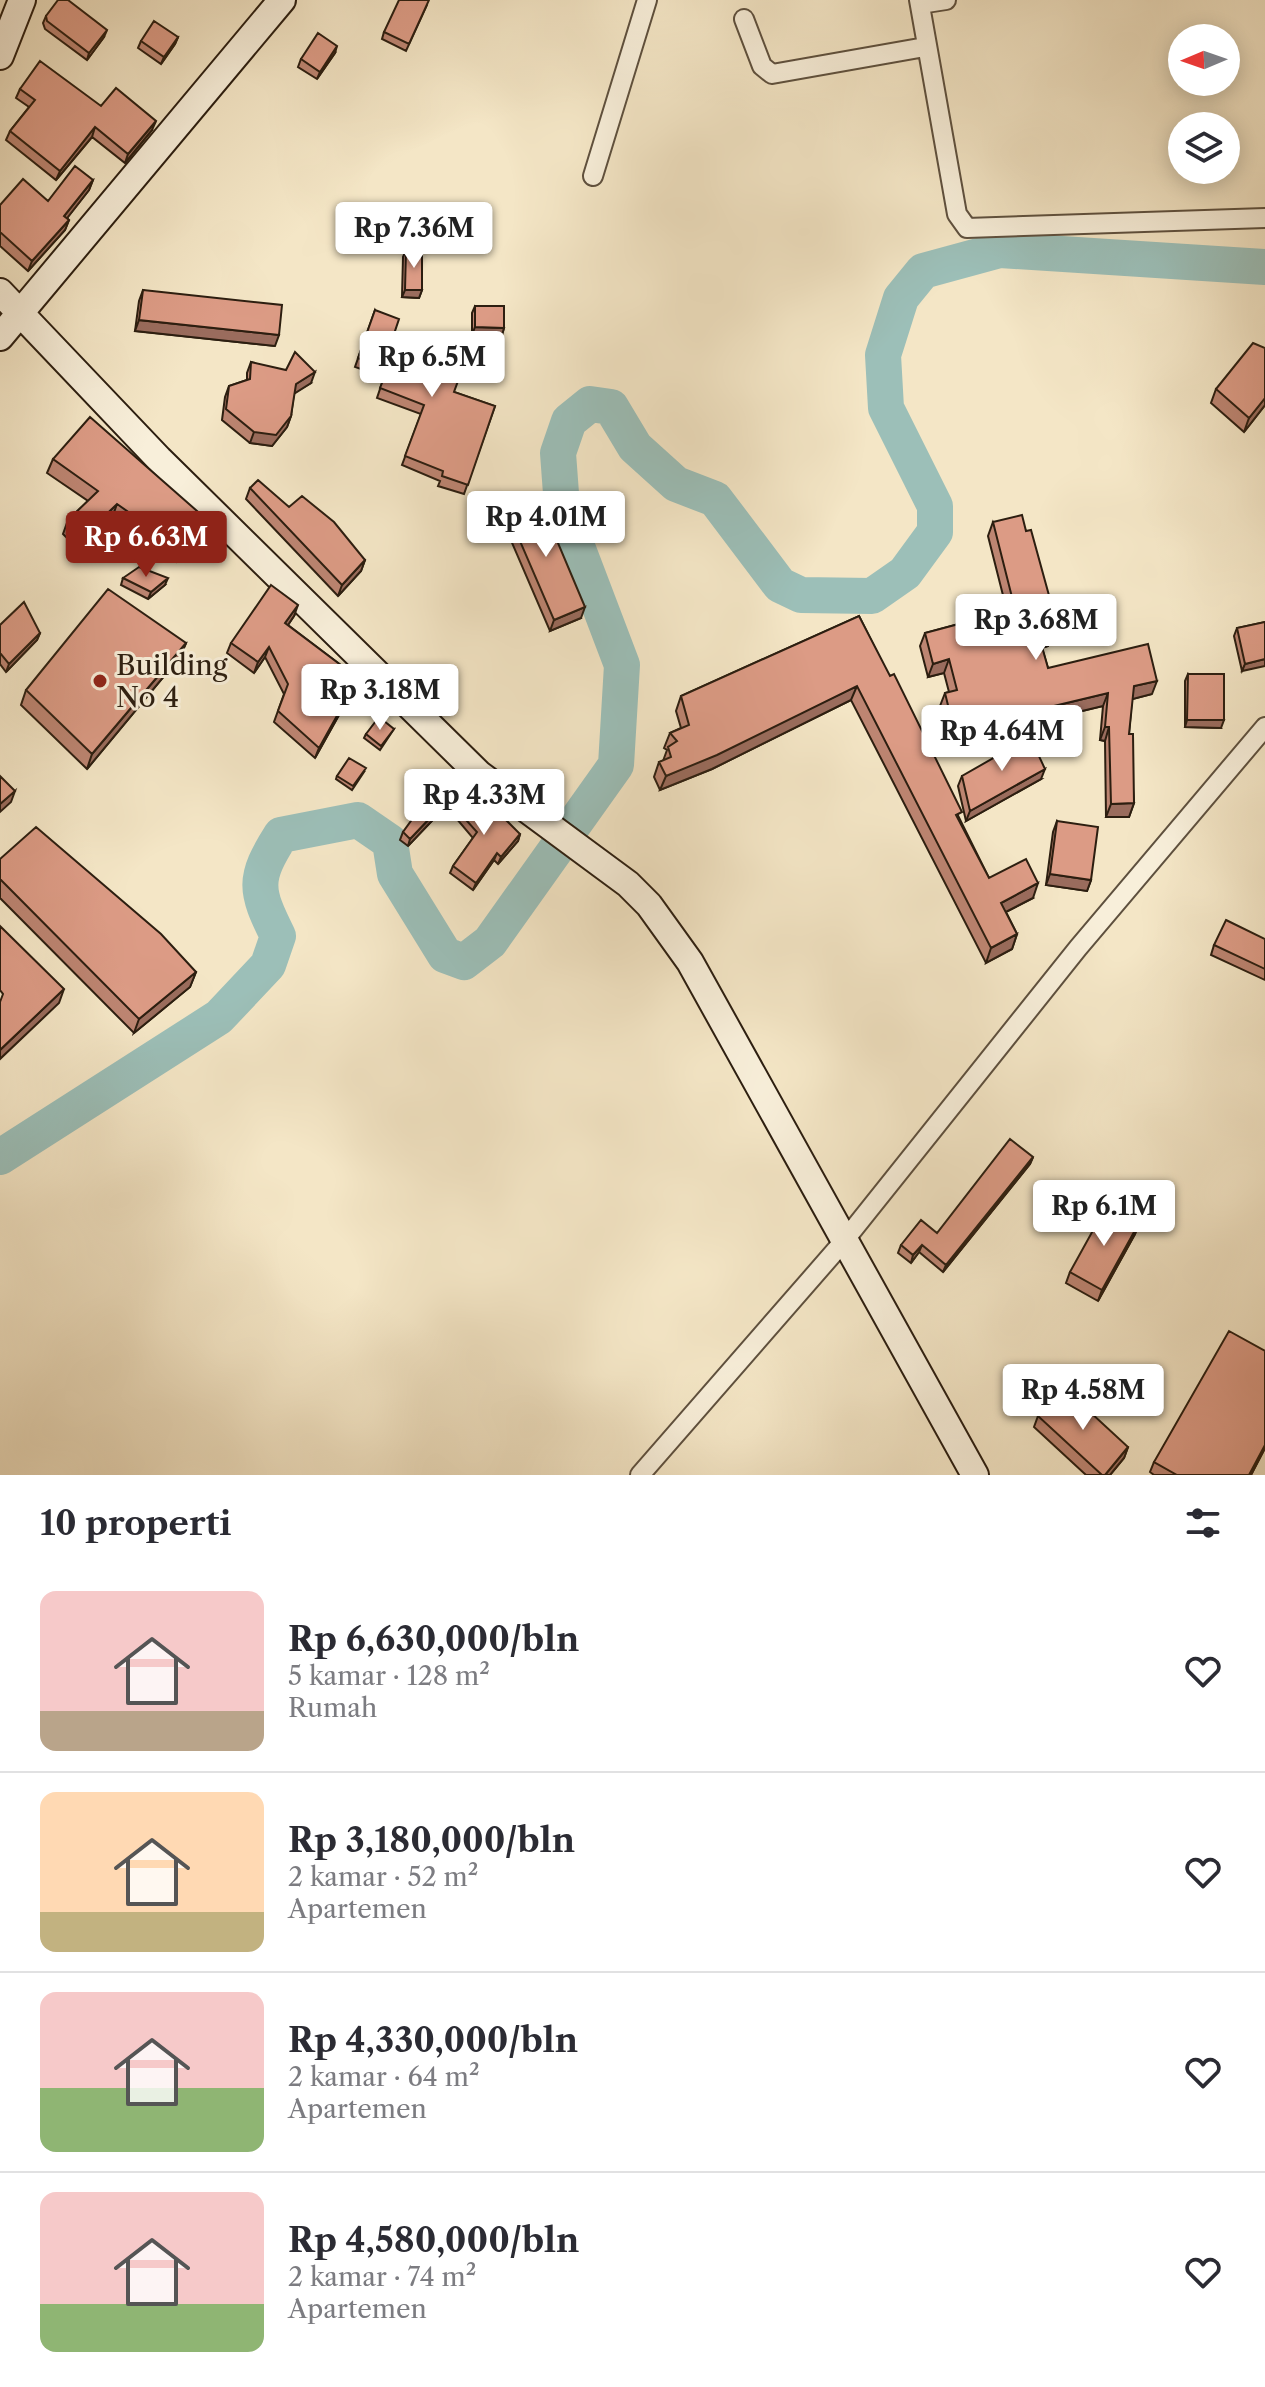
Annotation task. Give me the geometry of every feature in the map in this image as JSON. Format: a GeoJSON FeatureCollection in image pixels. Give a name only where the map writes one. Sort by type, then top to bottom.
{"type":"FeatureCollection","features":[{"type":"Feature","properties":{"kind":"street"},"geometry":{"type":"LineString","coordinates":[[0,56],[22,0]]}},
{"type":"Feature","properties":{"kind":"street"},"geometry":{"type":"LineString","coordinates":[[0,337],[282,0]]}},
{"type":"Feature","properties":{"kind":"street"},"geometry":{"type":"LineString","coordinates":[[593,176],[647,0]]}},
{"type":"Feature","properties":{"kind":"street"},"geometry":{"type":"LineString","coordinates":[[946,0],[919,2],[957,214],[967,228],[1265,218]]}},
{"type":"Feature","properties":{"kind":"street"},"geometry":{"type":"LineString","coordinates":[[744,19],[762,66],[772,74],[925,47]]}},
{"type":"Feature","properties":{"kind":"street"},"geometry":{"type":"LineString","coordinates":[[0,292],[159,459],[427,725],[504,796],[628,884],[672,934],[975,1475]]}},
{"type":"Feature","properties":{"kind":"street"},"geometry":{"type":"LineString","coordinates":[[640,1475],[844,1241],[1078,948],[1265,727]]}},
{"type":"Feature","properties":{"kind":"building"},"geometry":{"type":"Polygon","coordinates":[[[58,0],[68,0],[107,30],[89,53],[47,21],[46,16],[58,0]]]}},
{"type":"Feature","properties":{"kind":"building"},"geometry":{"type":"Polygon","coordinates":[[[399,0],[429,0],[409,44],[384,32],[399,0]]]}},
{"type":"Feature","properties":{"kind":"building"},"geometry":{"type":"Polygon","coordinates":[[[154,21],[178,37],[164,57],[141,41],[154,21]]]}},
{"type":"Feature","properties":{"kind":"building"},"geometry":{"type":"Polygon","coordinates":[[[318,33],[337,46],[320,72],[301,59],[318,33]]]}},
{"type":"Feature","properties":{"kind":"building"},"geometry":{"type":"Polygon","coordinates":[[[40,61],[101,106],[116,88],[156,121],[128,154],[95,127],[60,171],[10,131],[35,100],[20,89],[40,61]]]}},
{"type":"Feature","properties":{"kind":"building"},"geometry":{"type":"Polygon","coordinates":[[[75,166],[93,180],[64,216],[69,220],[32,261],[0,232],[0,205],[23,179],[48,201],[75,166]]]}},
{"type":"Feature","properties":{"kind":"building"},"geometry":{"type":"Polygon","coordinates":[[[406,250],[422,250],[422,290],[405,290],[406,250]]]}},
{"type":"Feature","properties":{"kind":"building"},"geometry":{"type":"Polygon","coordinates":[[[143,290],[282,305],[279,335],[139,320],[143,290]]]}},
{"type":"Feature","properties":{"kind":"building"},"geometry":{"type":"Polygon","coordinates":[[[475,306],[504,306],[504,328],[475,327],[475,306]]]}},
{"type":"Feature","properties":{"kind":"building"},"geometry":{"type":"Polygon","coordinates":[[[375,310],[399,319],[392,340],[441,359],[449,334],[472,343],[454,392],[495,406],[468,485],[442,476],[443,471],[405,456],[424,405],[380,388],[388,368],[358,358],[375,310]]]}},
{"type":"Feature","properties":{"kind":"building"},"geometry":{"type":"Polygon","coordinates":[[[1253,343],[1265,348],[1265,398],[1249,418],[1216,389],[1253,343]]]}},
{"type":"Feature","properties":{"kind":"building"},"geometry":{"type":"Polygon","coordinates":[[[295,352],[315,372],[296,384],[291,416],[276,435],[254,432],[226,409],[229,386],[250,379],[251,362],[286,370],[295,352]]]}},
{"type":"Feature","properties":{"kind":"building"},"geometry":{"type":"Polygon","coordinates":[[[90,417],[205,518],[181,549],[117,504],[84,536],[68,520],[98,491],[53,459],[90,417]]]}},
{"type":"Feature","properties":{"kind":"building"},"geometry":{"type":"Polygon","coordinates":[[[258,480],[289,507],[302,496],[334,522],[365,560],[342,585],[250,488],[258,480]]]}},
{"type":"Feature","properties":{"kind":"building"},"geometry":{"type":"Polygon","coordinates":[[[539,498],[585,607],[554,620],[507,511],[539,498]]]}},
{"type":"Feature","properties":{"kind":"building"},"geometry":{"type":"Polygon","coordinates":[[[1022,515],[1026,531],[1031,530],[1053,610],[1047,611],[1053,633],[1039,636],[1048,668],[1148,644],[1157,681],[1134,686],[1129,734],[1133,734],[1134,803],[1111,804],[1109,727],[1105,727],[1108,693],[954,730],[945,693],[957,690],[949,659],[933,664],[925,633],[1015,609],[993,522],[1022,515]]]}},
{"type":"Feature","properties":{"kind":"building"},"geometry":{"type":"Polygon","coordinates":[[[139,567],[168,578],[151,592],[123,578],[139,567]]]}},
{"type":"Feature","properties":{"kind":"building"},"geometry":{"type":"Polygon","coordinates":[[[271,585],[298,605],[285,623],[358,678],[319,748],[278,711],[288,684],[269,647],[258,662],[231,643],[271,585]]]}},
{"type":"Feature","properties":{"kind":"building","name":"Building No 4"},"geometry":{"type":"Polygon","coordinates":[[[108,589],[186,643],[92,754],[26,690],[108,589]]]}},
{"type":"Feature","properties":{"kind":"building"},"geometry":{"type":"Polygon","coordinates":[[[24,602],[40,633],[9,664],[0,653],[0,625],[24,602]]]}},
{"type":"Feature","properties":{"kind":"building"},"geometry":{"type":"Polygon","coordinates":[[[859,616],[890,676],[894,674],[962,812],[956,815],[989,878],[1026,859],[1038,883],[1001,903],[1017,934],[991,948],[857,686],[717,755],[666,776],[659,762],[671,757],[668,747],[677,741],[670,733],[689,725],[681,696],[859,616]]]}},
{"type":"Feature","properties":{"kind":"building"},"geometry":{"type":"Polygon","coordinates":[[[1265,622],[1265,659],[1245,664],[1237,628],[1265,622]]]}},
{"type":"Feature","properties":{"kind":"building"},"geometry":{"type":"Polygon","coordinates":[[[1188,674],[1224,674],[1224,720],[1187,720],[1188,674]]]}},
{"type":"Feature","properties":{"kind":"building"},"geometry":{"type":"Polygon","coordinates":[[[379,717],[394,729],[381,746],[366,734],[379,717]]]}},
{"type":"Feature","properties":{"kind":"building"},"geometry":{"type":"Polygon","coordinates":[[[1030,737],[1045,769],[970,811],[962,776],[1030,737]]]}},
{"type":"Feature","properties":{"kind":"building"},"geometry":{"type":"Polygon","coordinates":[[[349,758],[366,768],[353,786],[337,776],[349,758]]]}},
{"type":"Feature","properties":{"kind":"building"},"geometry":{"type":"Polygon","coordinates":[[[0,776],[15,791],[0,804],[0,776]]]}},
{"type":"Feature","properties":{"kind":"building"},"geometry":{"type":"Polygon","coordinates":[[[437,785],[450,797],[410,839],[403,832],[437,785]]]}},
{"type":"Feature","properties":{"kind":"building"},"geometry":{"type":"Polygon","coordinates":[[[478,792],[520,834],[501,857],[497,853],[476,883],[453,866],[477,832],[458,811],[478,792]]]}},
{"type":"Feature","properties":{"kind":"building"},"geometry":{"type":"Polygon","coordinates":[[[1057,821],[1098,827],[1091,880],[1050,874],[1057,821]]]}},
{"type":"Feature","properties":{"kind":"building"},"geometry":{"type":"Polygon","coordinates":[[[36,827],[161,934],[196,972],[139,1019],[0,879],[0,859],[36,827]]]}},
{"type":"Feature","properties":{"kind":"building"},"geometry":{"type":"Polygon","coordinates":[[[1226,920],[1265,939],[1265,969],[1214,945],[1226,920]]]}},
{"type":"Feature","properties":{"kind":"building"},"geometry":{"type":"Polygon","coordinates":[[[0,926],[64,989],[0,1050],[0,1002],[3,994],[0,990],[0,926]]]}},
{"type":"Feature","properties":{"kind":"building"},"geometry":{"type":"Polygon","coordinates":[[[1010,1139],[1033,1157],[946,1265],[922,1245],[913,1255],[901,1245],[921,1220],[937,1233],[1010,1139]]]}},
{"type":"Feature","properties":{"kind":"building"},"geometry":{"type":"Polygon","coordinates":[[[1107,1205],[1139,1223],[1102,1290],[1070,1272],[1107,1205]]]}},
{"type":"Feature","properties":{"kind":"building"},"geometry":{"type":"Polygon","coordinates":[[[1229,1331],[1265,1351],[1265,1445],[1249,1475],[1177,1475],[1154,1462],[1229,1331]]]}},
{"type":"Feature","properties":{"kind":"building"},"geometry":{"type":"Polygon","coordinates":[[[1064,1388],[1128,1447],[1105,1475],[1038,1416],[1064,1388]]]}},
{"type":"Feature","properties":{"kind":"waterway"},"geometry":{"type":"LineString","coordinates":[[0,1157],[219,1017],[268,965],[278,936],[265,907],[260,885],[265,863],[281,835],[358,820],[390,842],[395,874],[445,955],[464,962],[490,942],[616,765],[622,665],[562,507],[558,453],[569,421],[590,404],[611,407],[635,447],[676,484],[715,499],[780,585],[801,595],[872,596],[905,573],[935,532],[935,506],[886,408],[883,355],[901,298],[923,271],[1000,250],[1265,267]]}},
{"type":"Feature","properties":{"kind":"place","name":"Building No 4"},"geometry":{"type":"Point","coordinates":[100,681]}}]}
